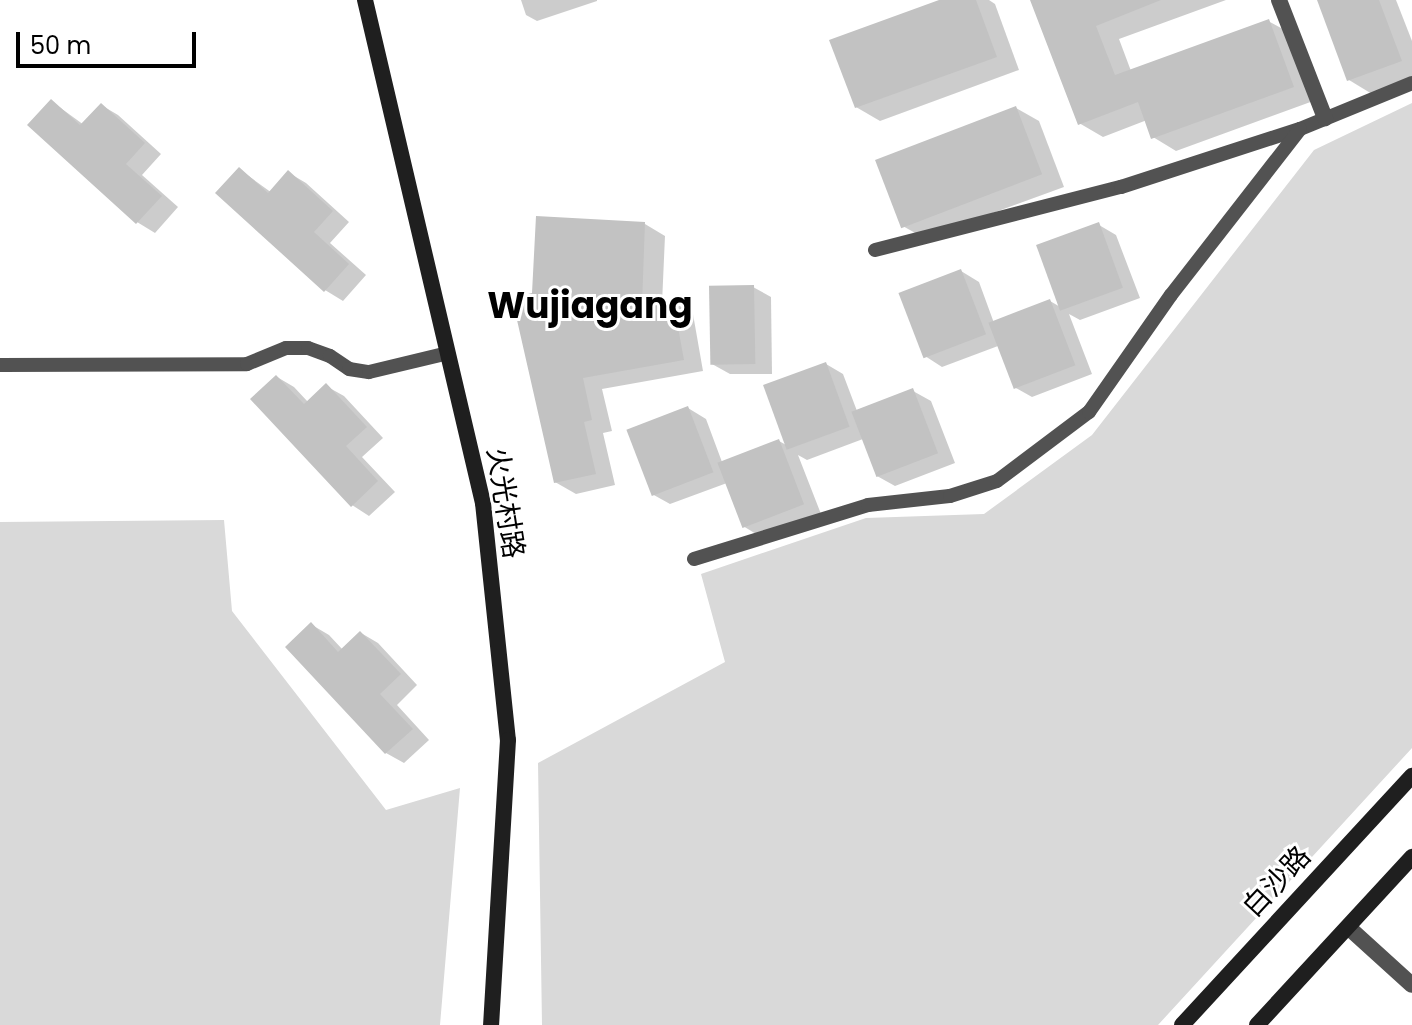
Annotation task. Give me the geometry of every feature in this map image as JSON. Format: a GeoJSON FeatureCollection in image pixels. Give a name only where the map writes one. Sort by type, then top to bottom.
{"type":"FeatureCollection","features":[{"type":"Feature","properties":{"kind":"street","name":"火光村路"},"geometry":{"type":"LineString","coordinates":[[365,0],[483,503],[508,740],[491,1025]]}},
{"type":"Feature","properties":{"kind":"street"},"geometry":{"type":"LineString","coordinates":[[1279,0],[1325,118]]}},
{"type":"Feature","properties":{"kind":"street","name":"白沙路"},"geometry":{"type":"LineString","coordinates":[[1182,1025],[1412,776]]}},
{"type":"Feature","properties":{"kind":"street"},"geometry":{"type":"LineString","coordinates":[[1257,1025],[1412,857]]}},
{"type":"Feature","properties":{"kind":"street"},"geometry":{"type":"LineString","coordinates":[[1348,927],[1412,985]]}},
{"type":"Feature","properties":{"kind":"lane"},"geometry":{"type":"LineString","coordinates":[[875,250],[1121,187],[1300,129],[1412,83]]}},
{"type":"Feature","properties":{"kind":"lane"},"geometry":{"type":"LineString","coordinates":[[694,559],[868,505],[950,496],[997,481],[1089,412],[1171,295],[1300,129]]}},
{"type":"Feature","properties":{"kind":"lane"},"geometry":{"type":"LineString","coordinates":[[0,365],[247,364],[286,348],[308,348],[330,356],[349,369],[369,372],[448,353]]}},
{"type":"Feature","properties":{"kind":"shaded area"},"geometry":{"type":"Polygon","coordinates":[[[1412,103],[1412,748],[1158,1025],[542,1025],[538,763],[725,662],[701,574],[866,518],[984,514],[1092,435],[1314,150],[1412,103]]]}},
{"type":"Feature","properties":{"kind":"shaded area"},"geometry":{"type":"Polygon","coordinates":[[[224,520],[232,611],[386,810],[460,788],[440,1025],[0,1025],[0,522],[224,520]]]}},
{"type":"Feature","properties":{"kind":"building"},"geometry":{"type":"Polygon","coordinates":[[[939,0],[976,0],[997,57],[855,108],[829,40],[939,0]]]}},
{"type":"Feature","properties":{"kind":"building"},"geometry":{"type":"Polygon","coordinates":[[[1030,0],[1161,0],[1096,26],[1115,75],[1269,19],[1294,87],[1151,139],[1138,102],[1078,125],[1030,0]]]}},
{"type":"Feature","properties":{"kind":"building"},"geometry":{"type":"Polygon","coordinates":[[[1317,0],[1379,0],[1402,61],[1347,81],[1317,0]]]}},
{"type":"Feature","properties":{"kind":"building"},"geometry":{"type":"Polygon","coordinates":[[[51,99],[80,125],[101,103],[145,143],[126,164],[162,196],[136,224],[27,125],[51,99]]]}},
{"type":"Feature","properties":{"kind":"building"},"geometry":{"type":"Polygon","coordinates":[[[1016,106],[1042,174],[901,228],[875,160],[1016,106]]]}},
{"type":"Feature","properties":{"kind":"building"},"geometry":{"type":"Polygon","coordinates":[[[239,167],[268,193],[288,170],[333,211],[314,232],[349,264],[324,292],[215,193],[239,167]]]}},
{"type":"Feature","properties":{"kind":"building"},"geometry":{"type":"Polygon","coordinates":[[[536,216],[645,222],[642,305],[673,300],[684,360],[583,378],[592,420],[584,422],[596,474],[554,483],[512,298],[532,293],[536,216]]]}},
{"type":"Feature","properties":{"kind":"building"},"geometry":{"type":"Polygon","coordinates":[[[1099,222],[1123,288],[1060,311],[1036,245],[1099,222]]]}},
{"type":"Feature","properties":{"kind":"building"},"geometry":{"type":"Polygon","coordinates":[[[961,269],[986,334],[924,358],[898,293],[961,269]]]}},
{"type":"Feature","properties":{"kind":"building"},"geometry":{"type":"Polygon","coordinates":[[[754,285],[755,364],[710,365],[709,286],[754,285]]]}},
{"type":"Feature","properties":{"kind":"building"},"geometry":{"type":"Polygon","coordinates":[[[1050,299],[1075,365],[1014,389],[988,323],[1050,299]]]}},
{"type":"Feature","properties":{"kind":"building"},"geometry":{"type":"Polygon","coordinates":[[[826,362],[850,427],[787,450],[763,385],[826,362]]]}},
{"type":"Feature","properties":{"kind":"building"},"geometry":{"type":"Polygon","coordinates":[[[276,375],[304,404],[326,383],[367,427],[346,446],[378,481],[351,507],[250,399],[276,375]]]}},
{"type":"Feature","properties":{"kind":"building"},"geometry":{"type":"Polygon","coordinates":[[[913,388],[938,453],[876,477],[851,412],[913,388]]]}},
{"type":"Feature","properties":{"kind":"building"},"geometry":{"type":"Polygon","coordinates":[[[688,406],[713,472],[652,496],[626,430],[688,406]]]}},
{"type":"Feature","properties":{"kind":"building"},"geometry":{"type":"Polygon","coordinates":[[[779,439],[804,504],[742,528],[717,463],[779,439]]]}},
{"type":"Feature","properties":{"kind":"building"},"geometry":{"type":"Polygon","coordinates":[[[311,622],[338,652],[360,631],[401,674],[380,694],[413,729],[385,754],[285,647],[311,622]]]}},
{"type":"Feature","properties":{"kind":"district","name":"Wujiagang"},"geometry":{"type":"Point","coordinates":[590,306]}}]}
